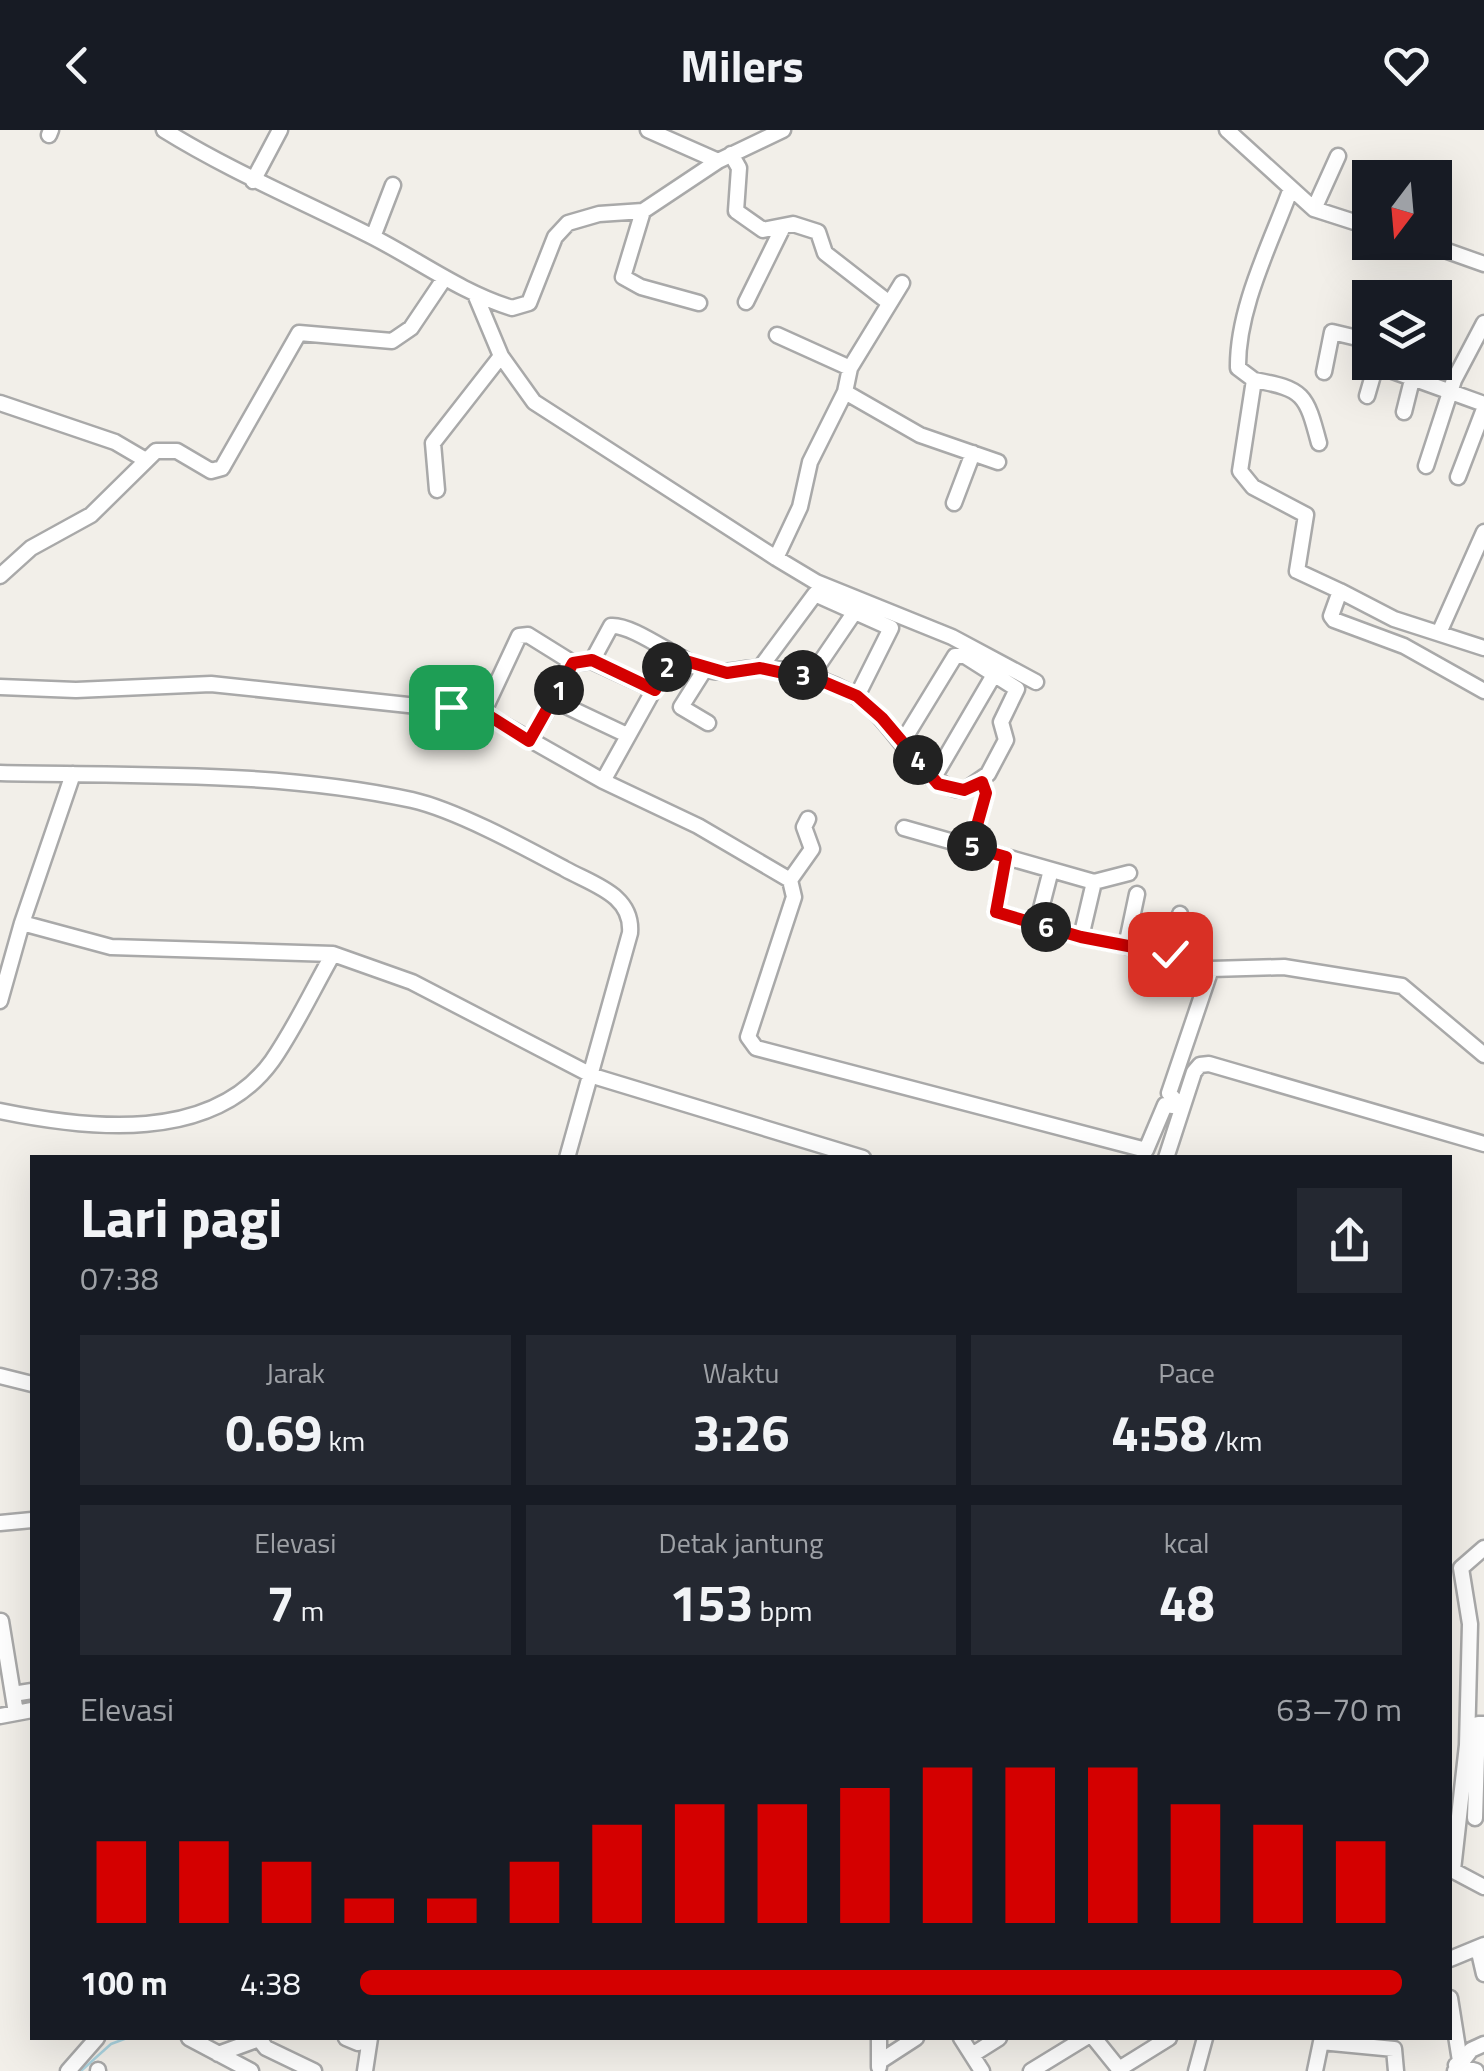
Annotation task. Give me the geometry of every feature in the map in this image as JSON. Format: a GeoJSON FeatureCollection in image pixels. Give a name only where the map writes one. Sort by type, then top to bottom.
{"type":"FeatureCollection","features":[{"type":"Feature","properties":{"kind":"street"},"geometry":{"type":"LineString","coordinates":[[164,130],[253,180],[373,236],[444,279],[512,308],[522,308],[533,296],[555,238],[568,223],[599,214],[643,211],[724,157],[783,130]]}},
{"type":"Feature","properties":{"kind":"street"},"geometry":{"type":"LineString","coordinates":[[253,180],[280,130]]}},
{"type":"Feature","properties":{"kind":"street"},"geometry":{"type":"LineString","coordinates":[[648,130],[724,157],[739,168],[736,211],[759,229],[793,224],[818,232],[829,257],[888,302]]}},
{"type":"Feature","properties":{"kind":"street"},"geometry":{"type":"LineString","coordinates":[[1227,130],[1290,192],[1352,220]]}},
{"type":"Feature","properties":{"kind":"street"},"geometry":{"type":"LineString","coordinates":[[1316,206],[1338,156]]}},
{"type":"Feature","properties":{"kind":"street"},"geometry":{"type":"LineString","coordinates":[[373,236],[394,185]]}},
{"type":"Feature","properties":{"kind":"street"},"geometry":{"type":"LineString","coordinates":[[1290,192],[1255,286],[1238,368],[1254,380],[1298,390],[1310,405],[1320,443]]}},
{"type":"Feature","properties":{"kind":"street"},"geometry":{"type":"LineString","coordinates":[[643,211],[623,278],[642,288],[699,303]]}},
{"type":"Feature","properties":{"kind":"street"},"geometry":{"type":"LineString","coordinates":[[746,302],[783,228]]}},
{"type":"Feature","properties":{"kind":"street"},"geometry":{"type":"LineString","coordinates":[[1452,253],[1484,264]]}},
{"type":"Feature","properties":{"kind":"street"},"geometry":{"type":"LineString","coordinates":[[0,576],[31,548],[91,514],[144,459],[168,449],[210,471],[222,468],[299,333],[392,341],[412,328],[444,279]]}},
{"type":"Feature","properties":{"kind":"street"},"geometry":{"type":"LineString","coordinates":[[776,558],[800,507],[810,462],[845,392],[850,368],[902,283]]}},
{"type":"Feature","properties":{"kind":"street"},"geometry":{"type":"LineString","coordinates":[[476,294],[501,356],[534,402],[816,582],[952,637],[1036,682]]}},
{"type":"Feature","properties":{"kind":"street"},"geometry":{"type":"LineString","coordinates":[[1426,466],[1450,392],[1484,323]]}},
{"type":"Feature","properties":{"kind":"street"},"geometry":{"type":"LineString","coordinates":[[1324,372],[1332,332],[1352,337]]}},
{"type":"Feature","properties":{"kind":"street"},"geometry":{"type":"LineString","coordinates":[[776,334],[850,368]]}},
{"type":"Feature","properties":{"kind":"street"},"geometry":{"type":"LineString","coordinates":[[437,490],[432,443],[501,356]]}},
{"type":"Feature","properties":{"kind":"street"},"geometry":{"type":"LineString","coordinates":[[1254,380],[1241,474],[1257,490],[1306,515],[1297,570],[1394,618],[1484,648]]}},
{"type":"Feature","properties":{"kind":"street"},"geometry":{"type":"LineString","coordinates":[[1367,396],[1368,380]]}},
{"type":"Feature","properties":{"kind":"street"},"geometry":{"type":"LineString","coordinates":[[1404,412],[1412,380],[1484,406],[1458,477]]}},
{"type":"Feature","properties":{"kind":"street"},"geometry":{"type":"LineString","coordinates":[[845,392],[907,429],[998,462]]}},
{"type":"Feature","properties":{"kind":"street"},"geometry":{"type":"LineString","coordinates":[[0,402],[115,442],[144,459]]}},
{"type":"Feature","properties":{"kind":"street"},"geometry":{"type":"LineString","coordinates":[[954,503],[973,453]]}},
{"type":"Feature","properties":{"kind":"street"},"geometry":{"type":"LineString","coordinates":[[1439,633],[1484,532]]}},
{"type":"Feature","properties":{"kind":"street"},"geometry":{"type":"LineString","coordinates":[[1340,591],[1331,616],[1334,620],[1404,646],[1484,691]]}},
{"type":"Feature","properties":{"kind":"street"},"geometry":{"type":"LineString","coordinates":[[760,668],[812,595],[891,628],[857,696]]}},
{"type":"Feature","properties":{"kind":"street"},"geometry":{"type":"LineString","coordinates":[[811,676],[854,613]]}},
{"type":"Feature","properties":{"kind":"street"},"geometry":{"type":"LineString","coordinates":[[592,660],[615,624],[672,657],[705,669],[727,673],[760,668],[811,676],[857,696],[903,740],[933,778],[956,790],[982,782],[1004,743],[1001,722],[1017,694],[1015,686],[966,656],[955,656],[903,740]]}},
{"type":"Feature","properties":{"kind":"street"},"geometry":{"type":"LineString","coordinates":[[483,712],[520,636],[528,635],[573,663],[592,660],[655,690]]}},
{"type":"Feature","properties":{"kind":"street"},"geometry":{"type":"LineString","coordinates":[[602,781],[672,657]]}},
{"type":"Feature","properties":{"kind":"street"},"geometry":{"type":"LineString","coordinates":[[529,741],[573,663]]}},
{"type":"Feature","properties":{"kind":"street"},"geometry":{"type":"LineString","coordinates":[[705,669],[681,706],[708,723]]}},
{"type":"Feature","properties":{"kind":"street"},"geometry":{"type":"LineString","coordinates":[[933,778],[995,673]]}},
{"type":"Feature","properties":{"kind":"street"},"geometry":{"type":"LineString","coordinates":[[0,687],[76,690],[211,684],[483,712],[602,781],[698,826],[790,880],[794,897],[748,1037],[756,1048],[1167,1154],[1181,1107],[1200,1064],[1484,1144]]}},
{"type":"Feature","properties":{"kind":"street"},"geometry":{"type":"LineString","coordinates":[[554,700],[627,735]]}},
{"type":"Feature","properties":{"kind":"street"},"geometry":{"type":"LineString","coordinates":[[0,773],[328,788],[416,801],[525,848],[620,899],[631,919],[630,933],[594,1076],[568,1155]]}},
{"type":"Feature","properties":{"kind":"street"},"geometry":{"type":"LineString","coordinates":[[0,1001],[73,774]]}},
{"type":"Feature","properties":{"kind":"street"},"geometry":{"type":"LineString","coordinates":[[971,847],[986,793],[982,782]]}},
{"type":"Feature","properties":{"kind":"street"},"geometry":{"type":"LineString","coordinates":[[790,880],[812,848],[804,828],[808,818]]}},
{"type":"Feature","properties":{"kind":"street"},"geometry":{"type":"LineString","coordinates":[[904,828],[1094,882],[1129,873]]}},
{"type":"Feature","properties":{"kind":"street"},"geometry":{"type":"LineString","coordinates":[[1006,857],[996,912],[1081,937],[1170,954],[1180,914]]}},
{"type":"Feature","properties":{"kind":"street"},"geometry":{"type":"LineString","coordinates":[[1037,924],[1051,870]]}},
{"type":"Feature","properties":{"kind":"street"},"geometry":{"type":"LineString","coordinates":[[1081,937],[1094,882]]}},
{"type":"Feature","properties":{"kind":"street"},"geometry":{"type":"LineString","coordinates":[[1126,946],[1137,894]]}},
{"type":"Feature","properties":{"kind":"street"},"geometry":{"type":"LineString","coordinates":[[22,923],[111,947],[333,954],[412,982],[594,1076],[853,1155]]}},
{"type":"Feature","properties":{"kind":"street"},"geometry":{"type":"LineString","coordinates":[[0,1112],[139,1124],[207,1113],[251,1084],[272,1062],[333,954]]}},
{"type":"Feature","properties":{"kind":"street"},"geometry":{"type":"LineString","coordinates":[[1181,1107],[1169,1093],[1210,969],[1284,966],[1402,986],[1484,1055]]}},
{"type":"Feature","properties":{"kind":"street"},"geometry":{"type":"LineString","coordinates":[[1146,1150],[1165,1105],[1181,1107]]}},
{"type":"Feature","properties":{"kind":"street"},"geometry":{"type":"LineString","coordinates":[[0,1376],[30,1384]]}},
{"type":"Feature","properties":{"kind":"street"},"geometry":{"type":"LineString","coordinates":[[0,1523],[30,1520]]}},
{"type":"Feature","properties":{"kind":"street"},"geometry":{"type":"LineString","coordinates":[[1484,1548],[1456,1567],[1470,1624],[1467,1745],[1452,1870],[1484,1888]]}},
{"type":"Feature","properties":{"kind":"street"},"geometry":{"type":"LineString","coordinates":[[0,1621],[16,1713]]}},
{"type":"Feature","properties":{"kind":"street"},"geometry":{"type":"LineString","coordinates":[[13,1694],[30,1691]]}},
{"type":"Feature","properties":{"kind":"street"},"geometry":{"type":"LineString","coordinates":[[0,1716],[30,1710]]}},
{"type":"Feature","properties":{"kind":"street"},"geometry":{"type":"LineString","coordinates":[[1475,1818],[1478,1724],[1484,1724]]}},
{"type":"Feature","properties":{"kind":"street"},"geometry":{"type":"LineString","coordinates":[[1452,1958],[1481,1947],[1484,1974]]}},
{"type":"Feature","properties":{"kind":"street"},"geometry":{"type":"LineString","coordinates":[[1452,2017],[1457,2066]]}},
{"type":"Feature","properties":{"kind":"street"},"geometry":{"type":"LineString","coordinates":[[68,2071],[94,2040]]}},
{"type":"Feature","properties":{"kind":"street"},"geometry":{"type":"LineString","coordinates":[[193,2040],[250,2071]]}},
{"type":"Feature","properties":{"kind":"street"},"geometry":{"type":"LineString","coordinates":[[218,2054],[256,2040]]}},
{"type":"Feature","properties":{"kind":"street"},"geometry":{"type":"LineString","coordinates":[[358,2040],[365,2071]]}},
{"type":"Feature","properties":{"kind":"street"},"geometry":{"type":"LineString","coordinates":[[878,2066],[879,2040]]}},
{"type":"Feature","properties":{"kind":"street"},"geometry":{"type":"LineString","coordinates":[[878,2066],[913,2040]]}},
{"type":"Feature","properties":{"kind":"street"},"geometry":{"type":"LineString","coordinates":[[962,2040],[982,2071]]}},
{"type":"Feature","properties":{"kind":"street"},"geometry":{"type":"LineString","coordinates":[[972,2056],[997,2040]]}},
{"type":"Feature","properties":{"kind":"street"},"geometry":{"type":"LineString","coordinates":[[1031,2071],[1082,2040]]}},
{"type":"Feature","properties":{"kind":"street"},"geometry":{"type":"LineString","coordinates":[[1096,2040],[1121,2070],[1166,2040]]}},
{"type":"Feature","properties":{"kind":"street"},"geometry":{"type":"LineString","coordinates":[[1196,2071],[1204,2040]]}},
{"type":"Feature","properties":{"kind":"street"},"geometry":{"type":"LineString","coordinates":[[1314,2071],[1321,2042],[1394,2049],[1396,2071]]}},
{"type":"Feature","properties":{"kind":"street"},"geometry":{"type":"LineString","coordinates":[[268,2043],[314,2071]]}},
{"type":"Feature","properties":{"kind":"street"},"geometry":{"type":"LineString","coordinates":[[1457,2066],[1484,2044]]}},
{"type":"Feature","properties":{"kind":"street"},"geometry":{"type":"LineString","coordinates":[[1457,2066],[1476,2071]]}},
{"type":"Feature","properties":{"kind":"waterway"},"geometry":{"type":"LineString","coordinates":[[81,2071],[111,2044],[122,2040]]}},
{"type":"Feature","properties":{"kind":"route"},"geometry":{"type":"LineString","coordinates":[[451,707],[483,712],[529,741],[573,663],[592,660],[655,690],[672,657],[727,673],[760,668],[811,676],[857,696],[903,740],[938,784],[964,790],[982,782],[986,793],[971,847],[1006,857],[996,912],[1081,937],[1170,954]]}}]}
